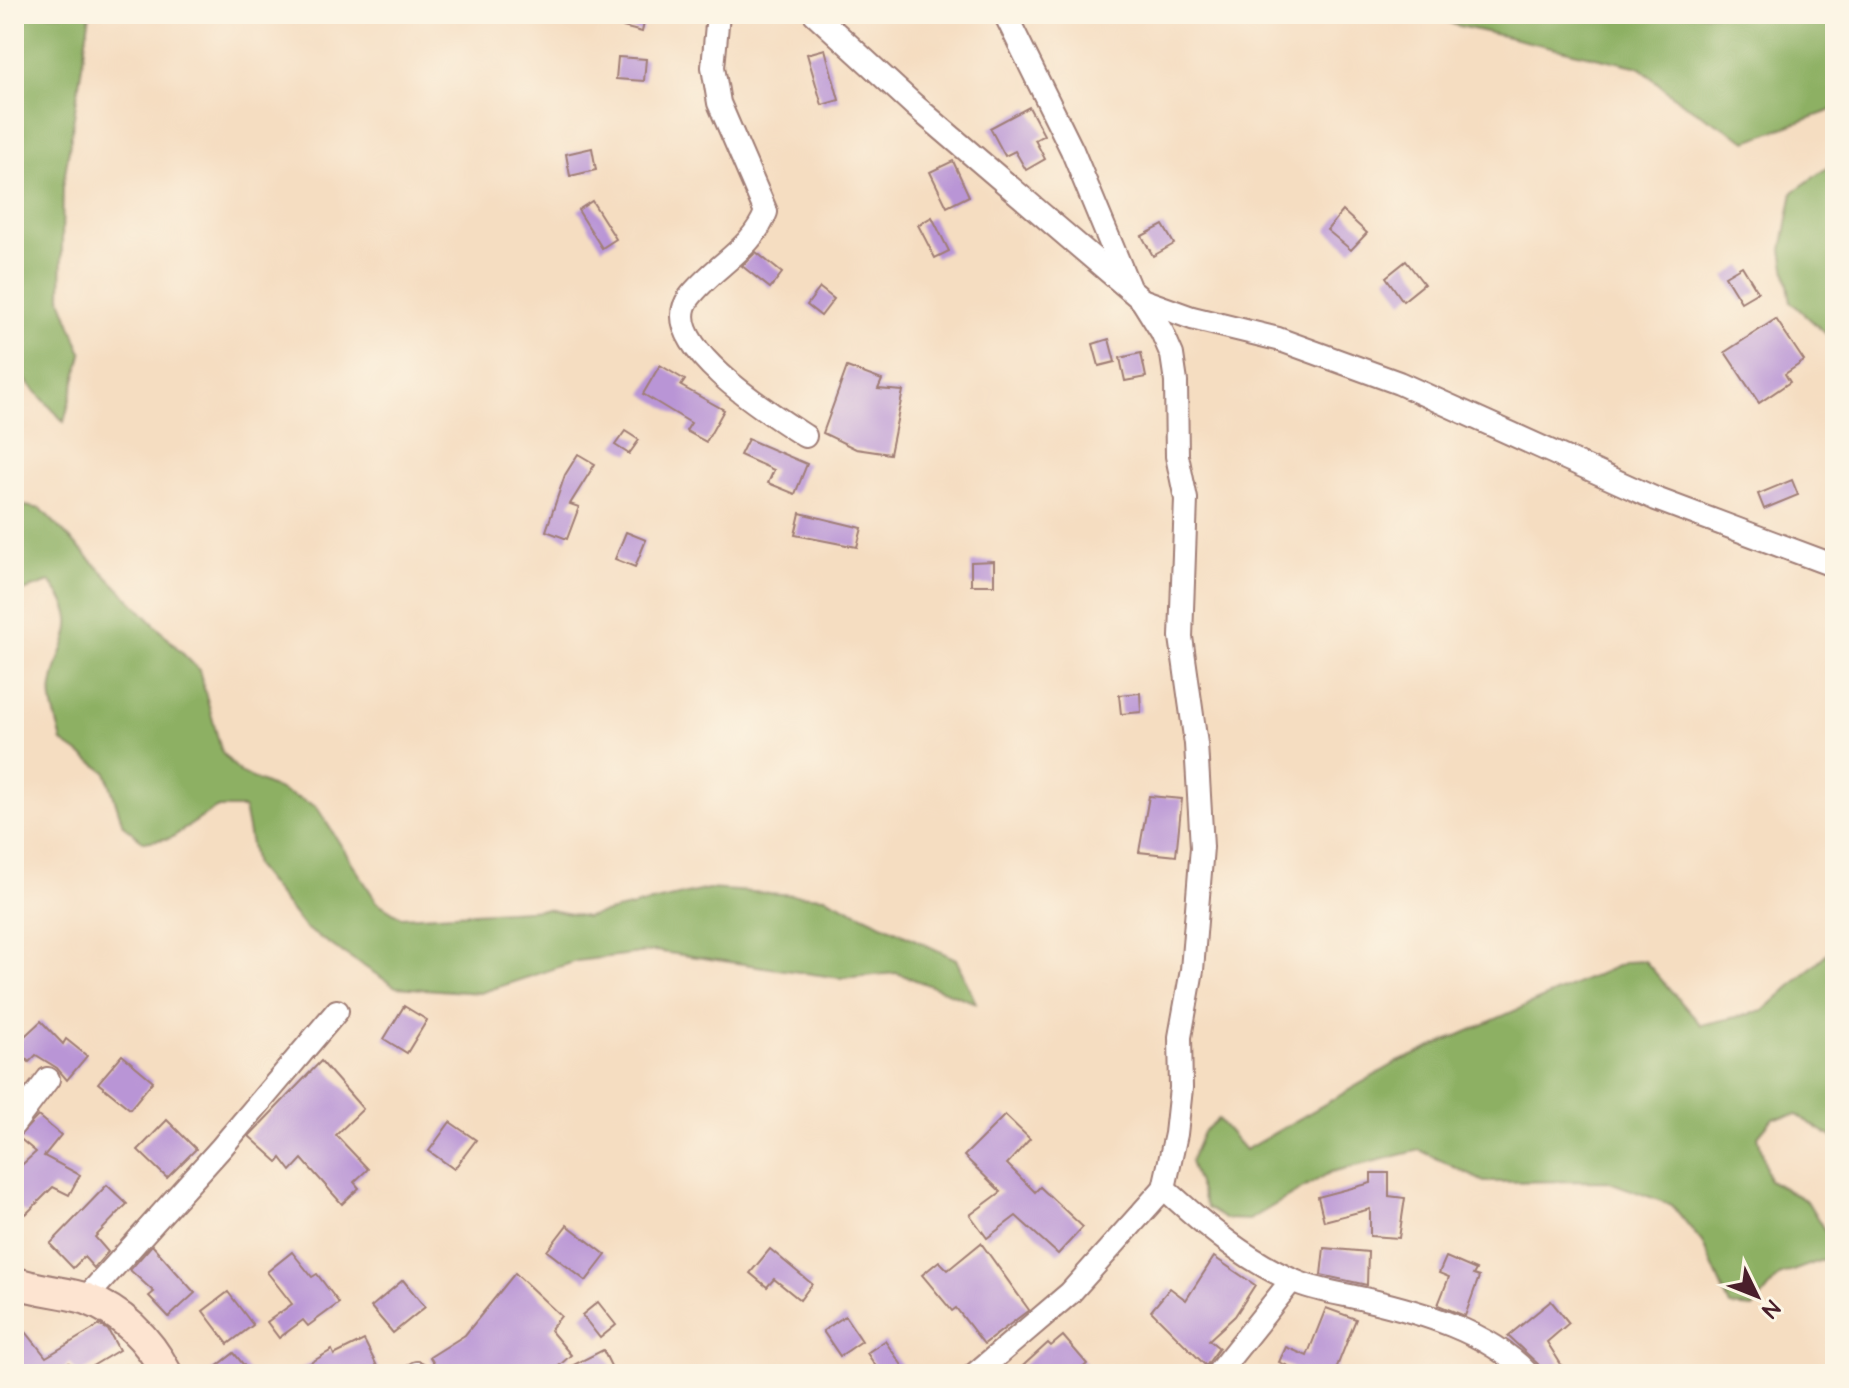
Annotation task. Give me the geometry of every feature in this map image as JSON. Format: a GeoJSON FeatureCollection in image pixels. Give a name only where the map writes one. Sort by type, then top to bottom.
{"type":"FeatureCollection","features":[{"type":"Feature","properties":{"kind":"street"},"geometry":{"type":"LineString","coordinates":[[718,14],[713,67],[719,103],[766,212],[760,229],[688,299],[681,315],[686,335],[705,359],[761,408],[805,436]]}},
{"type":"Feature","properties":{"kind":"street"},"geometry":{"type":"LineString","coordinates":[[815,14],[914,105],[1136,295],[1192,318],[1278,339],[1399,383],[1656,499],[1835,566]]}},
{"type":"Feature","properties":{"kind":"street"},"geometry":{"type":"LineString","coordinates":[[975,1374],[1070,1293],[1164,1188],[1181,1088],[1180,1037],[1192,970],[1202,847],[1196,744],[1181,637],[1186,499],[1177,456],[1176,382],[1167,343],[1136,295],[1072,150],[1005,14]]}},
{"type":"Feature","properties":{"kind":"street"},"geometry":{"type":"LineString","coordinates":[[85,1299],[221,1148],[337,1011]]}},
{"type":"Feature","properties":{"kind":"street"},"geometry":{"type":"LineString","coordinates":[[14,1124],[48,1079]]}},
{"type":"Feature","properties":{"kind":"street"},"geometry":{"type":"LineString","coordinates":[[1164,1188],[1241,1250],[1292,1280],[1433,1319],[1482,1339],[1513,1358],[1528,1374]]}},
{"type":"Feature","properties":{"kind":"street"},"geometry":{"type":"LineString","coordinates":[[1217,1374],[1292,1280]]}},
{"type":"Feature","properties":{"kind":"street"},"geometry":{"type":"LineString","coordinates":[[14,1282],[34,1290],[85,1299],[126,1321],[143,1336],[167,1374]]}},
{"type":"Feature","properties":{"kind":"green space"},"geometry":{"type":"Polygon","coordinates":[[[14,14],[90,14],[63,187],[61,299],[82,354],[64,422],[27,382],[14,356],[14,14]]]}},
{"type":"Feature","properties":{"kind":"green space"},"geometry":{"type":"Polygon","coordinates":[[[1432,14],[1835,14],[1835,32],[1830,45],[1835,48],[1835,109],[1747,141],[1679,101],[1639,67],[1455,25],[1432,14]]]}},
{"type":"Feature","properties":{"kind":"green space"},"geometry":{"type":"Polygon","coordinates":[[[1835,162],[1835,342],[1791,302],[1782,250],[1793,192],[1835,162]]]}},
{"type":"Feature","properties":{"kind":"green space"},"geometry":{"type":"Polygon","coordinates":[[[14,504],[41,509],[199,670],[222,753],[241,773],[316,806],[377,902],[401,917],[546,909],[586,917],[708,889],[825,897],[956,959],[976,1003],[897,973],[840,978],[655,951],[577,961],[480,993],[396,987],[305,928],[255,866],[244,808],[216,808],[171,838],[144,842],[123,825],[106,772],[62,742],[51,692],[68,634],[67,611],[50,582],[23,591],[14,586],[14,504]]]}},
{"type":"Feature","properties":{"kind":"green space"},"geometry":{"type":"Polygon","coordinates":[[[1835,946],[1835,1139],[1797,1115],[1773,1118],[1758,1136],[1769,1180],[1807,1201],[1829,1238],[1825,1259],[1779,1276],[1753,1308],[1730,1306],[1702,1242],[1672,1205],[1607,1181],[1484,1182],[1420,1150],[1331,1172],[1249,1220],[1225,1219],[1207,1208],[1190,1162],[1203,1132],[1218,1119],[1245,1150],[1398,1062],[1626,962],[1645,961],[1701,1025],[1763,1011],[1835,946]]]}},
{"type":"Feature","properties":{"kind":"building"},"geometry":{"type":"Polygon","coordinates":[[[626,14],[646,14],[642,32],[623,27],[626,14]]]}},
{"type":"Feature","properties":{"kind":"building"},"geometry":{"type":"Polygon","coordinates":[[[825,49],[839,100],[822,105],[807,54],[825,49]]]}},
{"type":"Feature","properties":{"kind":"building"},"geometry":{"type":"Polygon","coordinates":[[[618,57],[646,59],[644,81],[616,79],[618,57]]]}},
{"type":"Feature","properties":{"kind":"building"},"geometry":{"type":"Polygon","coordinates":[[[1029,107],[1044,135],[1035,140],[1045,159],[1026,170],[1015,151],[1005,156],[990,128],[1029,107]]]}},
{"type":"Feature","properties":{"kind":"building"},"geometry":{"type":"Polygon","coordinates":[[[592,148],[596,170],[570,176],[566,154],[592,148]]]}},
{"type":"Feature","properties":{"kind":"building"},"geometry":{"type":"Polygon","coordinates":[[[953,161],[969,196],[947,207],[930,172],[953,161]]]}},
{"type":"Feature","properties":{"kind":"building"},"geometry":{"type":"Polygon","coordinates":[[[592,201],[616,239],[602,248],[578,210],[592,201]]]}},
{"type":"Feature","properties":{"kind":"building"},"geometry":{"type":"Polygon","coordinates":[[[1343,211],[1367,233],[1351,250],[1327,230],[1343,211]]]}},
{"type":"Feature","properties":{"kind":"building"},"geometry":{"type":"Polygon","coordinates":[[[932,217],[949,251],[935,258],[918,225],[932,217]]]}},
{"type":"Feature","properties":{"kind":"building"},"geometry":{"type":"Polygon","coordinates":[[[1163,225],[1174,244],[1153,256],[1142,236],[1163,225]]]}},
{"type":"Feature","properties":{"kind":"building"},"geometry":{"type":"Polygon","coordinates":[[[756,252],[782,273],[770,288],[742,266],[756,252]]]}},
{"type":"Feature","properties":{"kind":"building"},"geometry":{"type":"Polygon","coordinates":[[[1406,261],[1424,284],[1403,301],[1386,277],[1406,261]]]}},
{"type":"Feature","properties":{"kind":"building"},"geometry":{"type":"Polygon","coordinates":[[[1742,266],[1758,292],[1741,302],[1725,276],[1742,266]]]}},
{"type":"Feature","properties":{"kind":"building"},"geometry":{"type":"Polygon","coordinates":[[[820,288],[834,299],[821,316],[807,305],[820,288]]]}},
{"type":"Feature","properties":{"kind":"building"},"geometry":{"type":"Polygon","coordinates":[[[1776,319],[1804,361],[1785,374],[1790,382],[1759,403],[1725,352],[1776,319]]]}},
{"type":"Feature","properties":{"kind":"building"},"geometry":{"type":"Polygon","coordinates":[[[1109,339],[1115,362],[1099,366],[1093,344],[1109,339]]]}},
{"type":"Feature","properties":{"kind":"building"},"geometry":{"type":"Polygon","coordinates":[[[1141,353],[1146,377],[1125,381],[1120,358],[1141,353]]]}},
{"type":"Feature","properties":{"kind":"building"},"geometry":{"type":"Polygon","coordinates":[[[660,365],[685,380],[681,386],[724,410],[706,442],[686,431],[691,423],[643,394],[660,365]]]}},
{"type":"Feature","properties":{"kind":"building"},"geometry":{"type":"Polygon","coordinates":[[[847,367],[882,380],[878,389],[903,391],[890,454],[856,449],[823,433],[847,367]]]}},
{"type":"Feature","properties":{"kind":"building"},"geometry":{"type":"Polygon","coordinates":[[[625,431],[639,440],[629,454],[615,445],[625,431]]]}},
{"type":"Feature","properties":{"kind":"building"},"geometry":{"type":"Polygon","coordinates":[[[748,439],[807,464],[795,494],[768,483],[774,470],[740,455],[748,439]]]}},
{"type":"Feature","properties":{"kind":"building"},"geometry":{"type":"Polygon","coordinates":[[[578,454],[595,464],[570,504],[579,507],[567,539],[546,531],[565,475],[578,454]]]}},
{"type":"Feature","properties":{"kind":"building"},"geometry":{"type":"Polygon","coordinates":[[[1792,480],[1798,495],[1764,509],[1758,494],[1792,480]]]}},
{"type":"Feature","properties":{"kind":"building"},"geometry":{"type":"Polygon","coordinates":[[[800,513],[862,528],[857,547],[795,535],[800,513]]]}},
{"type":"Feature","properties":{"kind":"building"},"geometry":{"type":"Polygon","coordinates":[[[626,532],[646,540],[635,567],[615,559],[626,532]]]}},
{"type":"Feature","properties":{"kind":"building"},"geometry":{"type":"Polygon","coordinates":[[[994,561],[994,585],[971,585],[971,562],[994,561]]]}},
{"type":"Feature","properties":{"kind":"building"},"geometry":{"type":"Polygon","coordinates":[[[1140,693],[1141,712],[1121,714],[1119,695],[1140,693]]]}},
{"type":"Feature","properties":{"kind":"building"},"geometry":{"type":"Polygon","coordinates":[[[1149,796],[1182,799],[1176,856],[1139,852],[1149,796]]]}},
{"type":"Feature","properties":{"kind":"building"},"geometry":{"type":"Polygon","coordinates":[[[404,1006],[427,1020],[407,1053],[384,1039],[404,1006]]]}},
{"type":"Feature","properties":{"kind":"building"},"geometry":{"type":"Polygon","coordinates":[[[41,1021],[63,1044],[66,1039],[87,1056],[67,1080],[57,1068],[36,1055],[29,1062],[14,1046],[41,1021]]]}},
{"type":"Feature","properties":{"kind":"building"},"geometry":{"type":"Polygon","coordinates":[[[122,1055],[153,1081],[130,1109],[98,1083],[122,1055]]]}},
{"type":"Feature","properties":{"kind":"building"},"geometry":{"type":"Polygon","coordinates":[[[321,1061],[363,1109],[336,1135],[368,1169],[354,1182],[359,1188],[342,1204],[302,1159],[291,1171],[281,1158],[278,1162],[249,1136],[321,1061]]]}},
{"type":"Feature","properties":{"kind":"building"},"geometry":{"type":"Polygon","coordinates":[[[1005,1115],[1030,1139],[1007,1164],[1035,1192],[1040,1187],[1083,1227],[1058,1254],[1016,1216],[987,1238],[970,1215],[1001,1192],[964,1156],[1005,1115]]]}},
{"type":"Feature","properties":{"kind":"building"},"geometry":{"type":"Polygon","coordinates":[[[38,1116],[61,1135],[44,1156],[80,1175],[69,1195],[53,1187],[26,1214],[14,1203],[14,1172],[36,1152],[18,1137],[38,1116]]]}},
{"type":"Feature","properties":{"kind":"building"},"geometry":{"type":"Polygon","coordinates":[[[167,1120],[196,1149],[167,1178],[138,1150],[167,1120]]]}},
{"type":"Feature","properties":{"kind":"building"},"geometry":{"type":"Polygon","coordinates":[[[450,1122],[476,1140],[454,1169],[429,1151],[450,1122]]]}},
{"type":"Feature","properties":{"kind":"building"},"geometry":{"type":"Polygon","coordinates":[[[1371,1173],[1389,1173],[1389,1196],[1405,1198],[1399,1238],[1370,1236],[1370,1209],[1324,1221],[1318,1197],[1371,1183],[1371,1173]]]}},
{"type":"Feature","properties":{"kind":"building"},"geometry":{"type":"Polygon","coordinates":[[[107,1185],[127,1204],[95,1237],[108,1252],[94,1268],[84,1257],[73,1268],[50,1244],[107,1185]]]}},
{"type":"Feature","properties":{"kind":"building"},"geometry":{"type":"Polygon","coordinates":[[[567,1225],[606,1255],[586,1281],[547,1251],[567,1225]]]}},
{"type":"Feature","properties":{"kind":"building"},"geometry":{"type":"Polygon","coordinates":[[[981,1243],[1029,1310],[984,1344],[956,1308],[952,1311],[922,1275],[939,1261],[948,1270],[981,1243]]]}},
{"type":"Feature","properties":{"kind":"building"},"geometry":{"type":"Polygon","coordinates":[[[152,1245],[195,1293],[169,1317],[149,1296],[154,1292],[130,1270],[152,1245]]]}},
{"type":"Feature","properties":{"kind":"building"},"geometry":{"type":"Polygon","coordinates":[[[1324,1248],[1368,1252],[1367,1285],[1321,1275],[1324,1248]]]}},
{"type":"Feature","properties":{"kind":"building"},"geometry":{"type":"Polygon","coordinates":[[[770,1249],[812,1284],[800,1300],[774,1279],[767,1287],[750,1273],[770,1249]]]}},
{"type":"Feature","properties":{"kind":"building"},"geometry":{"type":"Polygon","coordinates":[[[292,1252],[312,1277],[317,1274],[339,1303],[308,1326],[303,1320],[279,1338],[267,1322],[292,1304],[267,1272],[292,1252]]]}},
{"type":"Feature","properties":{"kind":"building"},"geometry":{"type":"Polygon","coordinates":[[[1214,1257],[1255,1285],[1235,1316],[1209,1340],[1219,1348],[1206,1366],[1151,1311],[1170,1288],[1186,1300],[1214,1257]]]}},
{"type":"Feature","properties":{"kind":"building"},"geometry":{"type":"Polygon","coordinates":[[[1446,1257],[1476,1270],[1473,1275],[1479,1277],[1465,1316],[1438,1305],[1449,1277],[1439,1273],[1446,1257]]]}},
{"type":"Feature","properties":{"kind":"building"},"geometry":{"type":"Polygon","coordinates":[[[515,1273],[561,1316],[550,1330],[571,1355],[550,1374],[440,1374],[430,1357],[465,1335],[515,1273]]]}},
{"type":"Feature","properties":{"kind":"building"},"geometry":{"type":"Polygon","coordinates":[[[403,1280],[425,1307],[393,1333],[371,1307],[403,1280]]]}},
{"type":"Feature","properties":{"kind":"building"},"geometry":{"type":"Polygon","coordinates":[[[228,1292],[253,1325],[228,1344],[203,1311],[228,1292]]]}},
{"type":"Feature","properties":{"kind":"building"},"geometry":{"type":"Polygon","coordinates":[[[1551,1301],[1569,1323],[1547,1342],[1567,1374],[1542,1374],[1538,1364],[1508,1336],[1551,1301]]]}},
{"type":"Feature","properties":{"kind":"building"},"geometry":{"type":"Polygon","coordinates":[[[598,1302],[616,1325],[600,1338],[582,1315],[598,1302]]]}},
{"type":"Feature","properties":{"kind":"building"},"geometry":{"type":"Polygon","coordinates":[[[1326,1308],[1356,1319],[1334,1374],[1306,1374],[1279,1362],[1286,1347],[1307,1356],[1326,1308]]]}},
{"type":"Feature","properties":{"kind":"building"},"geometry":{"type":"Polygon","coordinates":[[[845,1316],[862,1341],[840,1356],[823,1331],[845,1316]]]}},
{"type":"Feature","properties":{"kind":"building"},"geometry":{"type":"Polygon","coordinates":[[[100,1325],[108,1330],[119,1350],[79,1374],[69,1363],[60,1374],[14,1374],[14,1342],[26,1332],[46,1357],[100,1325]]]}},
{"type":"Feature","properties":{"kind":"building"},"geometry":{"type":"Polygon","coordinates":[[[1063,1336],[1087,1364],[1076,1374],[1014,1374],[1048,1343],[1051,1346],[1063,1336]]]}},
{"type":"Feature","properties":{"kind":"building"},"geometry":{"type":"Polygon","coordinates":[[[364,1340],[381,1374],[292,1374],[332,1350],[334,1355],[364,1340]]]}},
{"type":"Feature","properties":{"kind":"building"},"geometry":{"type":"Polygon","coordinates":[[[885,1341],[908,1374],[881,1374],[867,1353],[885,1341]]]}},
{"type":"Feature","properties":{"kind":"building"},"geometry":{"type":"Polygon","coordinates":[[[603,1350],[615,1374],[556,1374],[603,1350]]]}},
{"type":"Feature","properties":{"kind":"building"},"geometry":{"type":"Polygon","coordinates":[[[234,1353],[251,1374],[207,1374],[234,1353]]]}}]}
